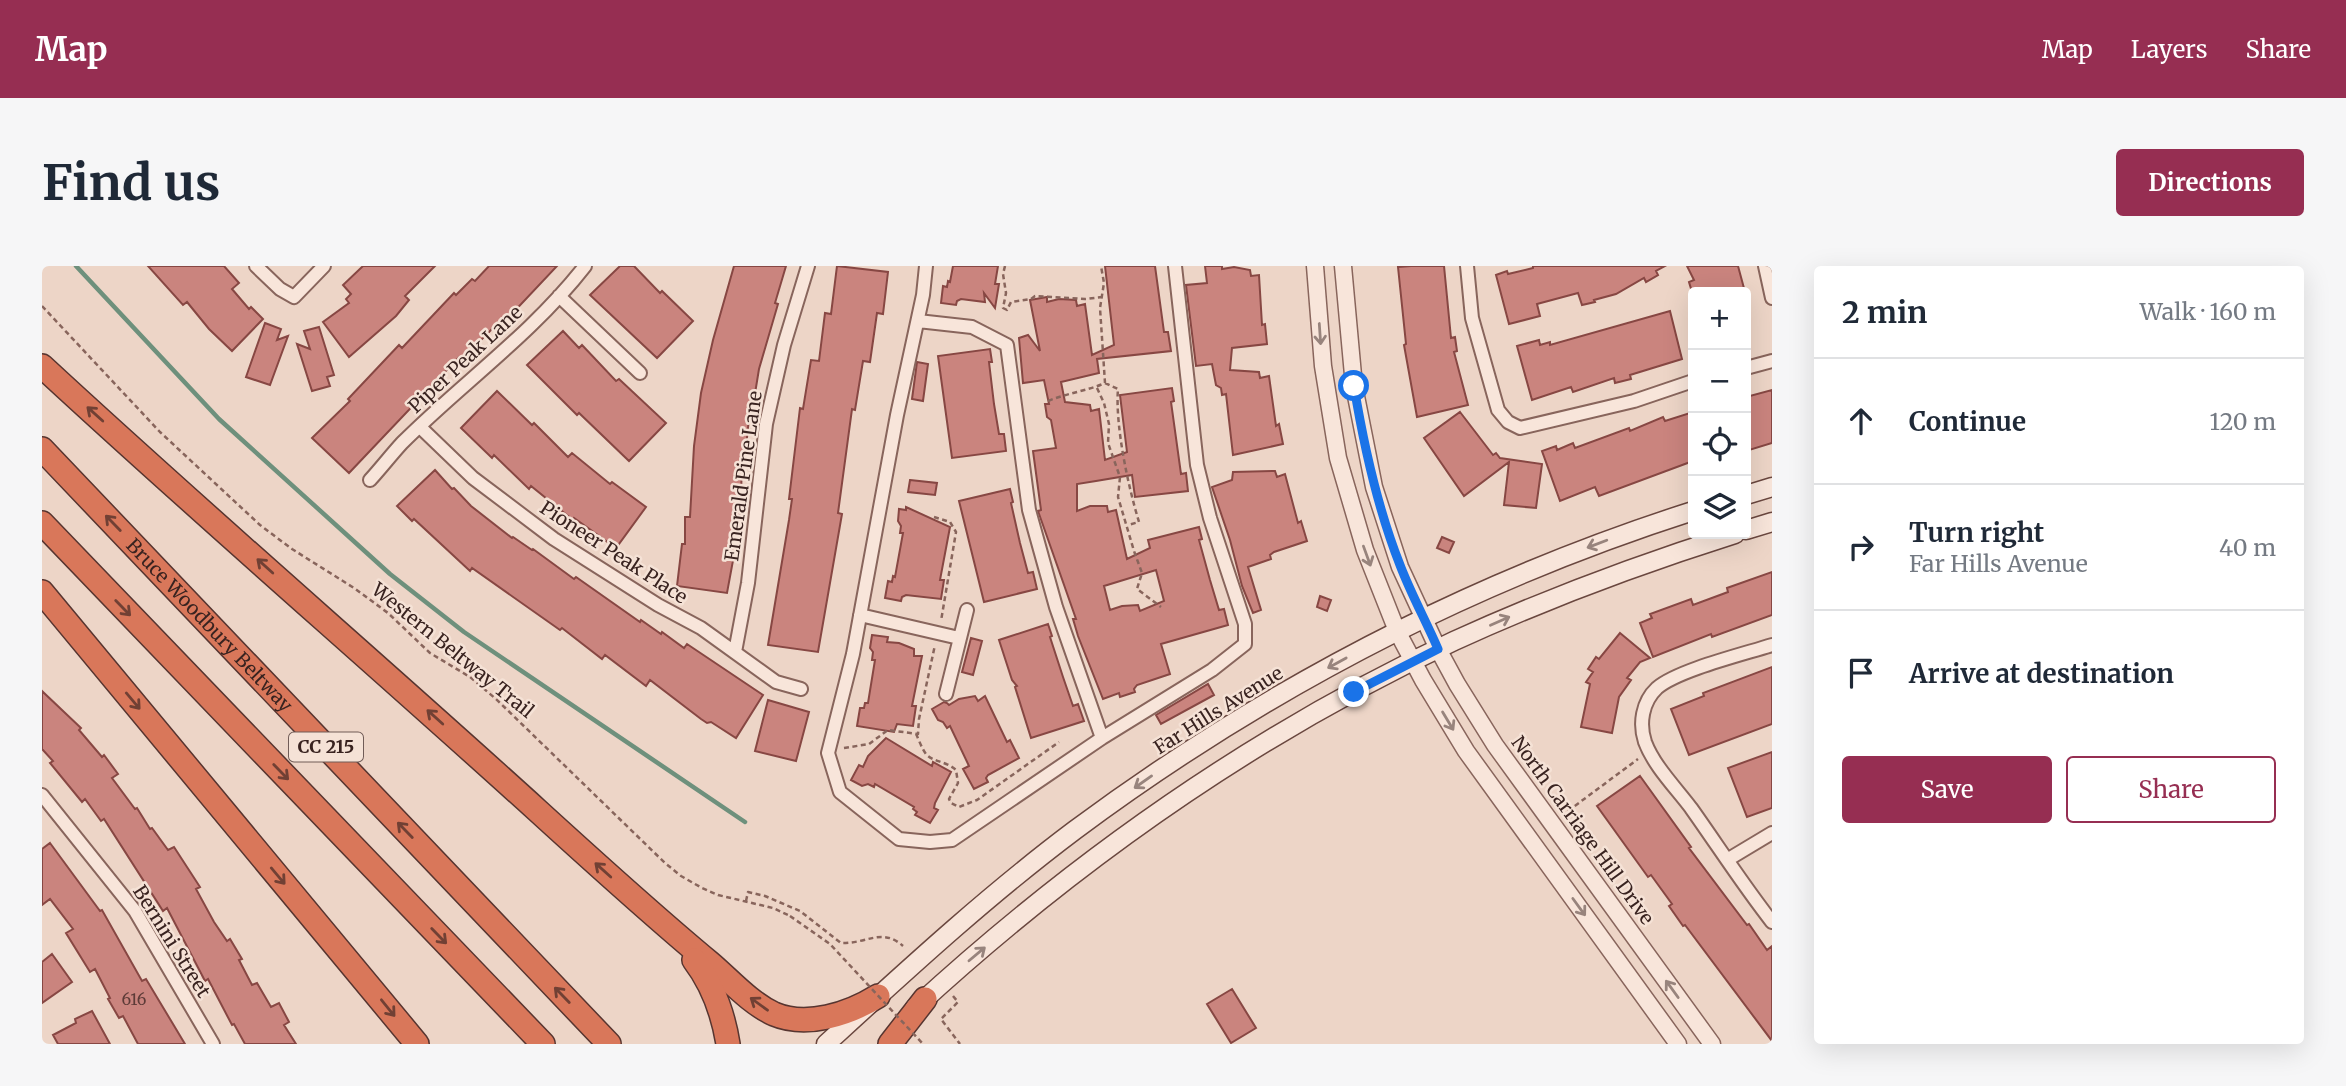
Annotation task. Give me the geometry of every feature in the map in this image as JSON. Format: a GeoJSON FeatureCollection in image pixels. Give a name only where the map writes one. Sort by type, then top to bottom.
{"type":"FeatureCollection","features":[{"type":"Feature","properties":{"kind":"highway"},"geometry":{"type":"LineString","coordinates":[[42,366],[653,916],[747,995],[775,1014],[798,1020],[817,1019],[857,1007],[878,996]]}},
{"type":"Feature","properties":{"kind":"highway","name":"Bruce Woodbury Beltway"},"geometry":{"type":"LineString","coordinates":[[42,449],[609,1044]]}},
{"type":"Feature","properties":{"kind":"highway","name":"CC 215"},"geometry":{"type":"LineString","coordinates":[[42,523],[543,1044]]}},
{"type":"Feature","properties":{"kind":"highway"},"geometry":{"type":"LineString","coordinates":[[42,592],[417,1044]]}},
{"type":"Feature","properties":{"kind":"highway"},"geometry":{"type":"LineString","coordinates":[[653,916],[684,948],[704,974],[718,1005],[728,1044]]}},
{"type":"Feature","properties":{"kind":"highway"},"geometry":{"type":"LineString","coordinates":[[890,1044],[925,999]]}},
{"type":"Feature","properties":{"kind":"main road"},"geometry":{"type":"LineString","coordinates":[[1751,493],[1772,487]]}},
{"type":"Feature","properties":{"kind":"main road","name":"Far Hills Avenue"},"geometry":{"type":"LineString","coordinates":[[826,1044],[1010,881],[1149,777],[1275,698],[1405,647],[1431,633],[1519,574],[1688,513]]}},
{"type":"Feature","properties":{"kind":"main road"},"geometry":{"type":"LineString","coordinates":[[1751,528],[1772,522]]}},
{"type":"Feature","properties":{"kind":"main road","name":"Far Hills Avenue"},"geometry":{"type":"LineString","coordinates":[[877,1044],[925,999],[1057,888],[1161,812],[1305,720],[1405,647],[1431,633],[1581,587],[1720,539]]}},
{"type":"Feature","properties":{"kind":"street"},"geometry":{"type":"LineString","coordinates":[[256,266],[280,289],[294,297],[324,266]]}},
{"type":"Feature","properties":{"kind":"street","name":"Piper Peak Lane"},"geometry":{"type":"LineString","coordinates":[[370,480],[401,444],[509,348],[585,266]]}},
{"type":"Feature","properties":{"kind":"street","name":"Emerald Pine Lane"},"geometry":{"type":"LineString","coordinates":[[735,652],[748,583],[766,424],[784,345],[807,266]]}},
{"type":"Feature","properties":{"kind":"street"},"geometry":{"type":"LineString","coordinates":[[926,266],[918,321],[897,415],[860,615],[828,753],[840,792],[899,839],[930,842],[952,840],[1102,738],[1212,670],[1245,644],[1245,624],[1210,518],[1197,465],[1175,266]]}},
{"type":"Feature","properties":{"kind":"street"},"geometry":{"type":"LineString","coordinates":[[1315,266],[1323,366],[1338,458],[1362,540],[1405,647],[1477,768],[1678,1044]]}},
{"type":"Feature","properties":{"kind":"street","name":"North Carriage Hill Drive"},"geometry":{"type":"LineString","coordinates":[[1343,266],[1354,386],[1374,487],[1400,567],[1431,633],[1457,684],[1495,745],[1712,1044]]}},
{"type":"Feature","properties":{"kind":"street"},"geometry":{"type":"LineString","coordinates":[[1467,266],[1472,318],[1498,410],[1508,422],[1520,428],[1634,401],[1688,383]]}},
{"type":"Feature","properties":{"kind":"street"},"geometry":{"type":"LineString","coordinates":[[1765,266],[1772,298]]}},
{"type":"Feature","properties":{"kind":"street"},"geometry":{"type":"LineString","coordinates":[[559,296],[640,373]]}},
{"type":"Feature","properties":{"kind":"street"},"geometry":{"type":"LineString","coordinates":[[918,321],[972,327],[1007,345],[1029,510],[1056,607],[1102,738]]}},
{"type":"Feature","properties":{"kind":"street"},"geometry":{"type":"LineString","coordinates":[[1751,367],[1772,361]]}},
{"type":"Feature","properties":{"kind":"street","name":"Pioneer Peak Place"},"geometry":{"type":"LineString","coordinates":[[420,427],[473,478],[554,540],[658,605],[701,628],[776,682],[801,690]]}},
{"type":"Feature","properties":{"kind":"street"},"geometry":{"type":"LineString","coordinates":[[946,694],[967,610]]}},
{"type":"Feature","properties":{"kind":"street"},"geometry":{"type":"LineString","coordinates":[[860,615],[959,638]]}},
{"type":"Feature","properties":{"kind":"street"},"geometry":{"type":"LineString","coordinates":[[1772,645],[1665,682],[1650,695],[1643,713],[1643,733],[1649,750],[1772,922]]}},
{"type":"Feature","properties":{"kind":"street","name":"Bernini Street"},"geometry":{"type":"LineString","coordinates":[[42,795],[135,911],[213,1044]]}},
{"type":"Feature","properties":{"kind":"street"},"geometry":{"type":"LineString","coordinates":[[1727,860],[1772,833]]}},
{"type":"Feature","properties":{"kind":"path"},"geometry":{"type":"LineString","coordinates":[[1005,266],[1003,274],[1006,293],[1003,308],[1007,310],[1011,302],[1035,296],[1085,299],[1102,297]]}},
{"type":"Feature","properties":{"kind":"path"},"geometry":{"type":"LineString","coordinates":[[1101,266],[1104,283],[1100,308],[1105,383]]}},
{"type":"Feature","properties":{"kind":"path","name":"Western Beltway Trail"},"geometry":{"type":"LineString","coordinates":[[42,306],[160,432],[260,525],[292,549],[354,588],[388,614],[430,653],[464,673],[496,699],[666,863],[702,888],[773,908],[809,927],[830,944],[923,1044]]}},
{"type":"Feature","properties":{"kind":"path"},"geometry":{"type":"LineString","coordinates":[[1048,401],[1097,388],[1105,383]]}},
{"type":"Feature","properties":{"kind":"path"},"geometry":{"type":"LineString","coordinates":[[1105,383],[1118,389],[1116,403],[1125,463],[1139,522],[1128,525]]}},
{"type":"Feature","properties":{"kind":"path"},"geometry":{"type":"LineString","coordinates":[[1097,388],[1104,403],[1108,443],[1120,477],[1118,497],[1142,573],[1138,589],[1161,607]]}},
{"type":"Feature","properties":{"kind":"path"},"geometry":{"type":"LineString","coordinates":[[934,517],[950,522],[956,532],[941,624]]}},
{"type":"Feature","properties":{"kind":"path"},"geometry":{"type":"LineString","coordinates":[[916,734],[936,642]]}},
{"type":"Feature","properties":{"kind":"path"},"geometry":{"type":"LineString","coordinates":[[844,748],[869,744],[888,730],[916,734]]}},
{"type":"Feature","properties":{"kind":"path"},"geometry":{"type":"LineString","coordinates":[[916,734],[927,755],[934,760],[948,763],[956,770],[958,783],[949,799],[959,807],[977,800],[1059,742]]}},
{"type":"Feature","properties":{"kind":"path"},"geometry":{"type":"LineString","coordinates":[[1568,811],[1638,759]]}},
{"type":"Feature","properties":{"kind":"path"},"geometry":{"type":"LineString","coordinates":[[746,901],[748,892],[783,903],[816,921],[841,943],[860,943],[888,936],[894,937],[903,946]]}},
{"type":"Feature","properties":{"kind":"path"},"geometry":{"type":"LineString","coordinates":[[951,995],[958,1002],[941,1019],[960,1044]]}},
{"type":"Feature","properties":{"kind":"building"},"geometry":{"type":"Polygon","coordinates":[[[148,266],[224,266],[239,283],[232,289],[249,309],[251,307],[263,319],[232,351],[187,302],[183,305],[148,266]]]}},
{"type":"Feature","properties":{"kind":"building"},"geometry":{"type":"Polygon","coordinates":[[[363,266],[435,266],[405,296],[409,300],[396,316],[349,357],[323,322],[349,303],[346,299],[351,294],[343,285],[363,266]]]}},
{"type":"Feature","properties":{"kind":"building"},"geometry":{"type":"Polygon","coordinates":[[[489,266],[557,266],[507,319],[504,317],[461,360],[459,357],[349,473],[312,438],[350,401],[348,399],[399,345],[402,348],[454,293],[456,295],[472,279],[475,281],[489,266]]]}},
{"type":"Feature","properties":{"kind":"building"},"geometry":{"type":"Polygon","coordinates":[[[620,266],[634,266],[693,321],[657,358],[590,295],[620,266]]]}},
{"type":"Feature","properties":{"kind":"building"},"geometry":{"type":"Polygon","coordinates":[[[734,266],[786,266],[749,418],[742,467],[740,516],[727,593],[677,586],[682,544],[685,544],[685,517],[690,517],[694,446],[701,393],[734,266]]]}},
{"type":"Feature","properties":{"kind":"building"},"geometry":{"type":"Polygon","coordinates":[[[837,266],[888,272],[883,314],[877,313],[870,362],[863,361],[855,410],[852,409],[838,513],[842,514],[818,652],[768,645],[792,499],[789,499],[800,408],[803,409],[811,360],[819,361],[825,313],[831,314],[837,266]]]}},
{"type":"Feature","properties":{"kind":"building"},"geometry":{"type":"Polygon","coordinates":[[[953,266],[998,266],[995,284],[999,284],[995,308],[984,293],[985,302],[961,299],[956,305],[941,303],[943,286],[947,287],[948,281],[950,282],[953,266]]]}},
{"type":"Feature","properties":{"kind":"building"},"geometry":{"type":"Polygon","coordinates":[[[1105,266],[1155,266],[1164,332],[1168,332],[1171,351],[1097,359],[1099,373],[1061,382],[1065,402],[1090,405],[1091,411],[1099,409],[1105,460],[1127,452],[1120,395],[1172,388],[1174,401],[1171,402],[1181,474],[1186,473],[1188,491],[1135,497],[1132,475],[1077,484],[1077,511],[1090,506],[1107,506],[1108,512],[1116,510],[1127,559],[1150,548],[1148,540],[1199,527],[1202,539],[1199,540],[1210,580],[1219,610],[1224,609],[1228,625],[1161,644],[1170,674],[1137,685],[1135,692],[1120,697],[1119,693],[1103,699],[1078,636],[1073,619],[1076,619],[1038,511],[1041,510],[1033,451],[1056,448],[1051,420],[1047,417],[1045,404],[1049,404],[1044,380],[1023,383],[1019,338],[1028,335],[1040,351],[1030,300],[1047,297],[1047,302],[1059,299],[1076,300],[1077,306],[1085,304],[1092,355],[1114,345],[1105,266]],[[1156,570],[1104,586],[1110,610],[1138,605],[1140,611],[1164,601],[1156,570]]]}},
{"type":"Feature","properties":{"kind":"building"},"geometry":{"type":"Polygon","coordinates":[[[1205,266],[1222,266],[1222,269],[1234,267],[1250,270],[1251,276],[1259,275],[1262,325],[1265,324],[1267,344],[1232,348],[1230,370],[1259,372],[1260,378],[1269,376],[1276,426],[1279,424],[1283,444],[1233,455],[1226,394],[1222,395],[1221,388],[1216,385],[1212,364],[1196,366],[1186,285],[1207,283],[1205,266]]]}},
{"type":"Feature","properties":{"kind":"building"},"geometry":{"type":"Polygon","coordinates":[[[1444,266],[1451,338],[1455,337],[1457,351],[1454,352],[1468,405],[1417,417],[1404,345],[1398,267],[1444,266]]]}},
{"type":"Feature","properties":{"kind":"building"},"geometry":{"type":"Polygon","coordinates":[[[1533,266],[1665,266],[1656,271],[1658,275],[1646,282],[1644,278],[1616,294],[1594,300],[1595,302],[1582,305],[1578,293],[1537,304],[1540,316],[1509,324],[1496,275],[1533,266]]]}},
{"type":"Feature","properties":{"kind":"building"},"geometry":{"type":"Polygon","coordinates":[[[1687,266],[1738,266],[1744,287],[1690,287],[1689,282],[1694,280],[1687,266]]]}},
{"type":"Feature","properties":{"kind":"building"},"geometry":{"type":"Polygon","coordinates":[[[1670,311],[1682,359],[1630,375],[1631,379],[1615,383],[1614,378],[1573,392],[1571,387],[1532,400],[1517,346],[1539,340],[1540,345],[1550,342],[1550,345],[1670,311]]]}},
{"type":"Feature","properties":{"kind":"building"},"geometry":{"type":"Polygon","coordinates":[[[265,323],[281,329],[277,340],[288,336],[270,385],[246,377],[265,323]]]}},
{"type":"Feature","properties":{"kind":"building"},"geometry":{"type":"Polygon","coordinates":[[[319,327],[334,375],[327,377],[330,386],[312,391],[297,344],[310,349],[304,331],[319,327]]]}},
{"type":"Feature","properties":{"kind":"building"},"geometry":{"type":"Polygon","coordinates":[[[563,331],[579,348],[582,345],[616,381],[619,379],[666,423],[629,461],[579,413],[577,415],[527,365],[563,331]]]}},
{"type":"Feature","properties":{"kind":"building"},"geometry":{"type":"Polygon","coordinates":[[[990,349],[994,404],[999,434],[1004,434],[1006,451],[952,458],[938,356],[990,349]]]}},
{"type":"Feature","properties":{"kind":"building"},"geometry":{"type":"Polygon","coordinates":[[[917,362],[928,364],[923,401],[912,399],[917,362]]]}},
{"type":"Feature","properties":{"kind":"building"},"geometry":{"type":"Polygon","coordinates":[[[1772,390],[1772,443],[1751,449],[1751,413],[1751,396],[1772,390]]]}},
{"type":"Feature","properties":{"kind":"building"},"geometry":{"type":"Polygon","coordinates":[[[497,391],[568,457],[572,453],[610,484],[612,482],[646,507],[616,548],[574,518],[573,520],[531,486],[529,489],[461,428],[497,391]]]}},
{"type":"Feature","properties":{"kind":"building"},"geometry":{"type":"Polygon","coordinates":[[[1460,412],[1493,455],[1496,453],[1500,458],[1542,464],[1536,508],[1504,505],[1509,462],[1464,496],[1424,438],[1460,412]]]}},
{"type":"Feature","properties":{"kind":"building"},"geometry":{"type":"Polygon","coordinates":[[[1688,414],[1688,463],[1599,496],[1595,487],[1560,501],[1542,451],[1556,446],[1557,450],[1573,443],[1575,448],[1629,428],[1630,431],[1663,417],[1665,421],[1688,414]]]}},
{"type":"Feature","properties":{"kind":"building"},"geometry":{"type":"Polygon","coordinates":[[[435,470],[471,506],[512,538],[533,549],[574,579],[576,577],[640,622],[641,620],[661,634],[662,632],[684,648],[687,644],[763,695],[736,738],[711,722],[707,723],[701,719],[650,680],[646,686],[605,655],[602,659],[562,628],[560,630],[472,568],[470,571],[414,519],[412,521],[397,506],[435,470]]]}},
{"type":"Feature","properties":{"kind":"building"},"geometry":{"type":"Polygon","coordinates":[[[1275,471],[1277,477],[1285,474],[1298,523],[1301,521],[1307,541],[1274,552],[1270,555],[1271,559],[1248,567],[1261,610],[1253,613],[1242,586],[1212,487],[1232,480],[1233,472],[1275,471]]]}},
{"type":"Feature","properties":{"kind":"building"},"geometry":{"type":"Polygon","coordinates":[[[910,480],[937,483],[935,495],[908,492],[910,480]]]}},
{"type":"Feature","properties":{"kind":"building"},"geometry":{"type":"Polygon","coordinates":[[[1010,489],[1028,573],[1033,572],[1037,589],[984,602],[959,501],[1010,489]]]}},
{"type":"Feature","properties":{"kind":"building"},"geometry":{"type":"Polygon","coordinates":[[[906,507],[950,527],[940,580],[944,580],[941,599],[906,595],[901,601],[885,598],[888,581],[892,582],[893,576],[895,577],[903,533],[900,533],[901,526],[898,521],[899,509],[906,510],[906,507]]]}},
{"type":"Feature","properties":{"kind":"building"},"geometry":{"type":"Polygon","coordinates":[[[1442,537],[1454,542],[1449,553],[1437,548],[1442,537]]]}},
{"type":"Feature","properties":{"kind":"building"},"geometry":{"type":"Polygon","coordinates":[[[1772,572],[1772,615],[1712,637],[1711,634],[1653,657],[1640,623],[1652,618],[1650,614],[1691,599],[1693,605],[1728,592],[1727,588],[1772,572]]]}},
{"type":"Feature","properties":{"kind":"building"},"geometry":{"type":"Polygon","coordinates":[[[1320,596],[1331,600],[1327,611],[1317,607],[1320,596]]]}},
{"type":"Feature","properties":{"kind":"building"},"geometry":{"type":"Polygon","coordinates":[[[1048,624],[1073,706],[1078,704],[1084,721],[1031,738],[1015,687],[1017,686],[1012,680],[999,640],[1048,624]]]}},
{"type":"Feature","properties":{"kind":"building"},"geometry":{"type":"Polygon","coordinates":[[[1620,633],[1650,658],[1640,662],[1627,678],[1631,680],[1619,697],[1612,733],[1581,727],[1590,684],[1586,682],[1593,672],[1588,669],[1620,633]]]}},
{"type":"Feature","properties":{"kind":"building"},"geometry":{"type":"Polygon","coordinates":[[[872,635],[888,637],[887,642],[914,649],[914,656],[922,656],[912,706],[916,706],[913,726],[897,724],[894,732],[857,726],[860,708],[864,708],[865,703],[868,703],[875,660],[872,660],[873,652],[870,648],[872,635]]]}},
{"type":"Feature","properties":{"kind":"building"},"geometry":{"type":"Polygon","coordinates":[[[971,638],[982,641],[973,675],[962,672],[971,638]]]}},
{"type":"Feature","properties":{"kind":"building"},"geometry":{"type":"Polygon","coordinates":[[[1772,667],[1772,724],[1689,755],[1671,709],[1704,696],[1703,693],[1772,667]]]}},
{"type":"Feature","properties":{"kind":"building"},"geometry":{"type":"Polygon","coordinates":[[[1208,684],[1214,695],[1161,724],[1156,715],[1208,684]]]}},
{"type":"Feature","properties":{"kind":"building"},"geometry":{"type":"Polygon","coordinates":[[[42,691],[81,728],[79,730],[102,757],[104,755],[118,774],[112,778],[135,809],[137,808],[150,829],[152,828],[168,850],[174,847],[200,887],[196,889],[214,922],[227,941],[230,939],[242,959],[239,960],[252,985],[257,983],[271,1007],[279,1003],[289,1022],[284,1025],[296,1044],[245,1044],[208,979],[205,981],[167,908],[163,911],[104,819],[101,821],[85,799],[82,802],[50,763],[53,761],[42,749],[42,691]]]}},
{"type":"Feature","properties":{"kind":"building"},"geometry":{"type":"Polygon","coordinates":[[[975,696],[978,701],[985,696],[1007,742],[1010,740],[1019,758],[988,775],[988,782],[974,789],[963,769],[969,766],[950,726],[947,728],[938,720],[932,709],[944,702],[949,705],[959,699],[975,696]]]}},
{"type":"Feature","properties":{"kind":"building"},"geometry":{"type":"Polygon","coordinates":[[[768,700],[809,712],[796,761],[755,751],[768,700]]]}},
{"type":"Feature","properties":{"kind":"building"},"geometry":{"type":"Polygon","coordinates":[[[886,738],[932,766],[933,762],[951,772],[935,803],[934,808],[938,810],[930,823],[915,815],[917,812],[914,807],[875,784],[874,787],[868,784],[862,786],[851,780],[859,765],[863,767],[868,756],[886,738]]]}},
{"type":"Feature","properties":{"kind":"building"},"geometry":{"type":"Polygon","coordinates":[[[1772,752],[1772,808],[1747,817],[1728,768],[1772,752]]]}},
{"type":"Feature","properties":{"kind":"building"},"geometry":{"type":"Polygon","coordinates":[[[1640,776],[1691,847],[1689,848],[1747,925],[1749,924],[1767,950],[1772,946],[1772,1041],[1685,925],[1683,926],[1669,906],[1672,904],[1651,875],[1648,877],[1597,806],[1640,776]]]}},
{"type":"Feature","properties":{"kind":"building"},"geometry":{"type":"Polygon","coordinates":[[[50,843],[100,911],[102,910],[142,981],[146,979],[185,1044],[138,1044],[123,1016],[119,1018],[108,999],[110,998],[95,969],[90,972],[66,933],[73,929],[50,899],[42,905],[42,849],[50,843]]]}},
{"type":"Feature","properties":{"kind":"building"},"geometry":{"type":"Polygon","coordinates":[[[52,954],[72,982],[42,1003],[42,962],[52,954]]]}},
{"type":"Feature","properties":{"kind":"building"},"geometry":{"type":"Polygon","coordinates":[[[1232,989],[1256,1028],[1231,1043],[1207,1004],[1232,989]]]}},
{"type":"Feature","properties":{"kind":"building"},"geometry":{"type":"Polygon","coordinates":[[[92,1011],[110,1044],[58,1044],[53,1035],[92,1011]]]}},
{"type":"Feature","properties":{"kind":"waterway"},"geometry":{"type":"LineString","coordinates":[[76,266],[219,419],[390,574],[464,632],[745,822]]}},
{"type":"Feature","properties":{"kind":"route"},"geometry":{"type":"LineString","coordinates":[[1354,386],[1361,431],[1383,517],[1400,567],[1438,649],[1354,692]]}}]}
